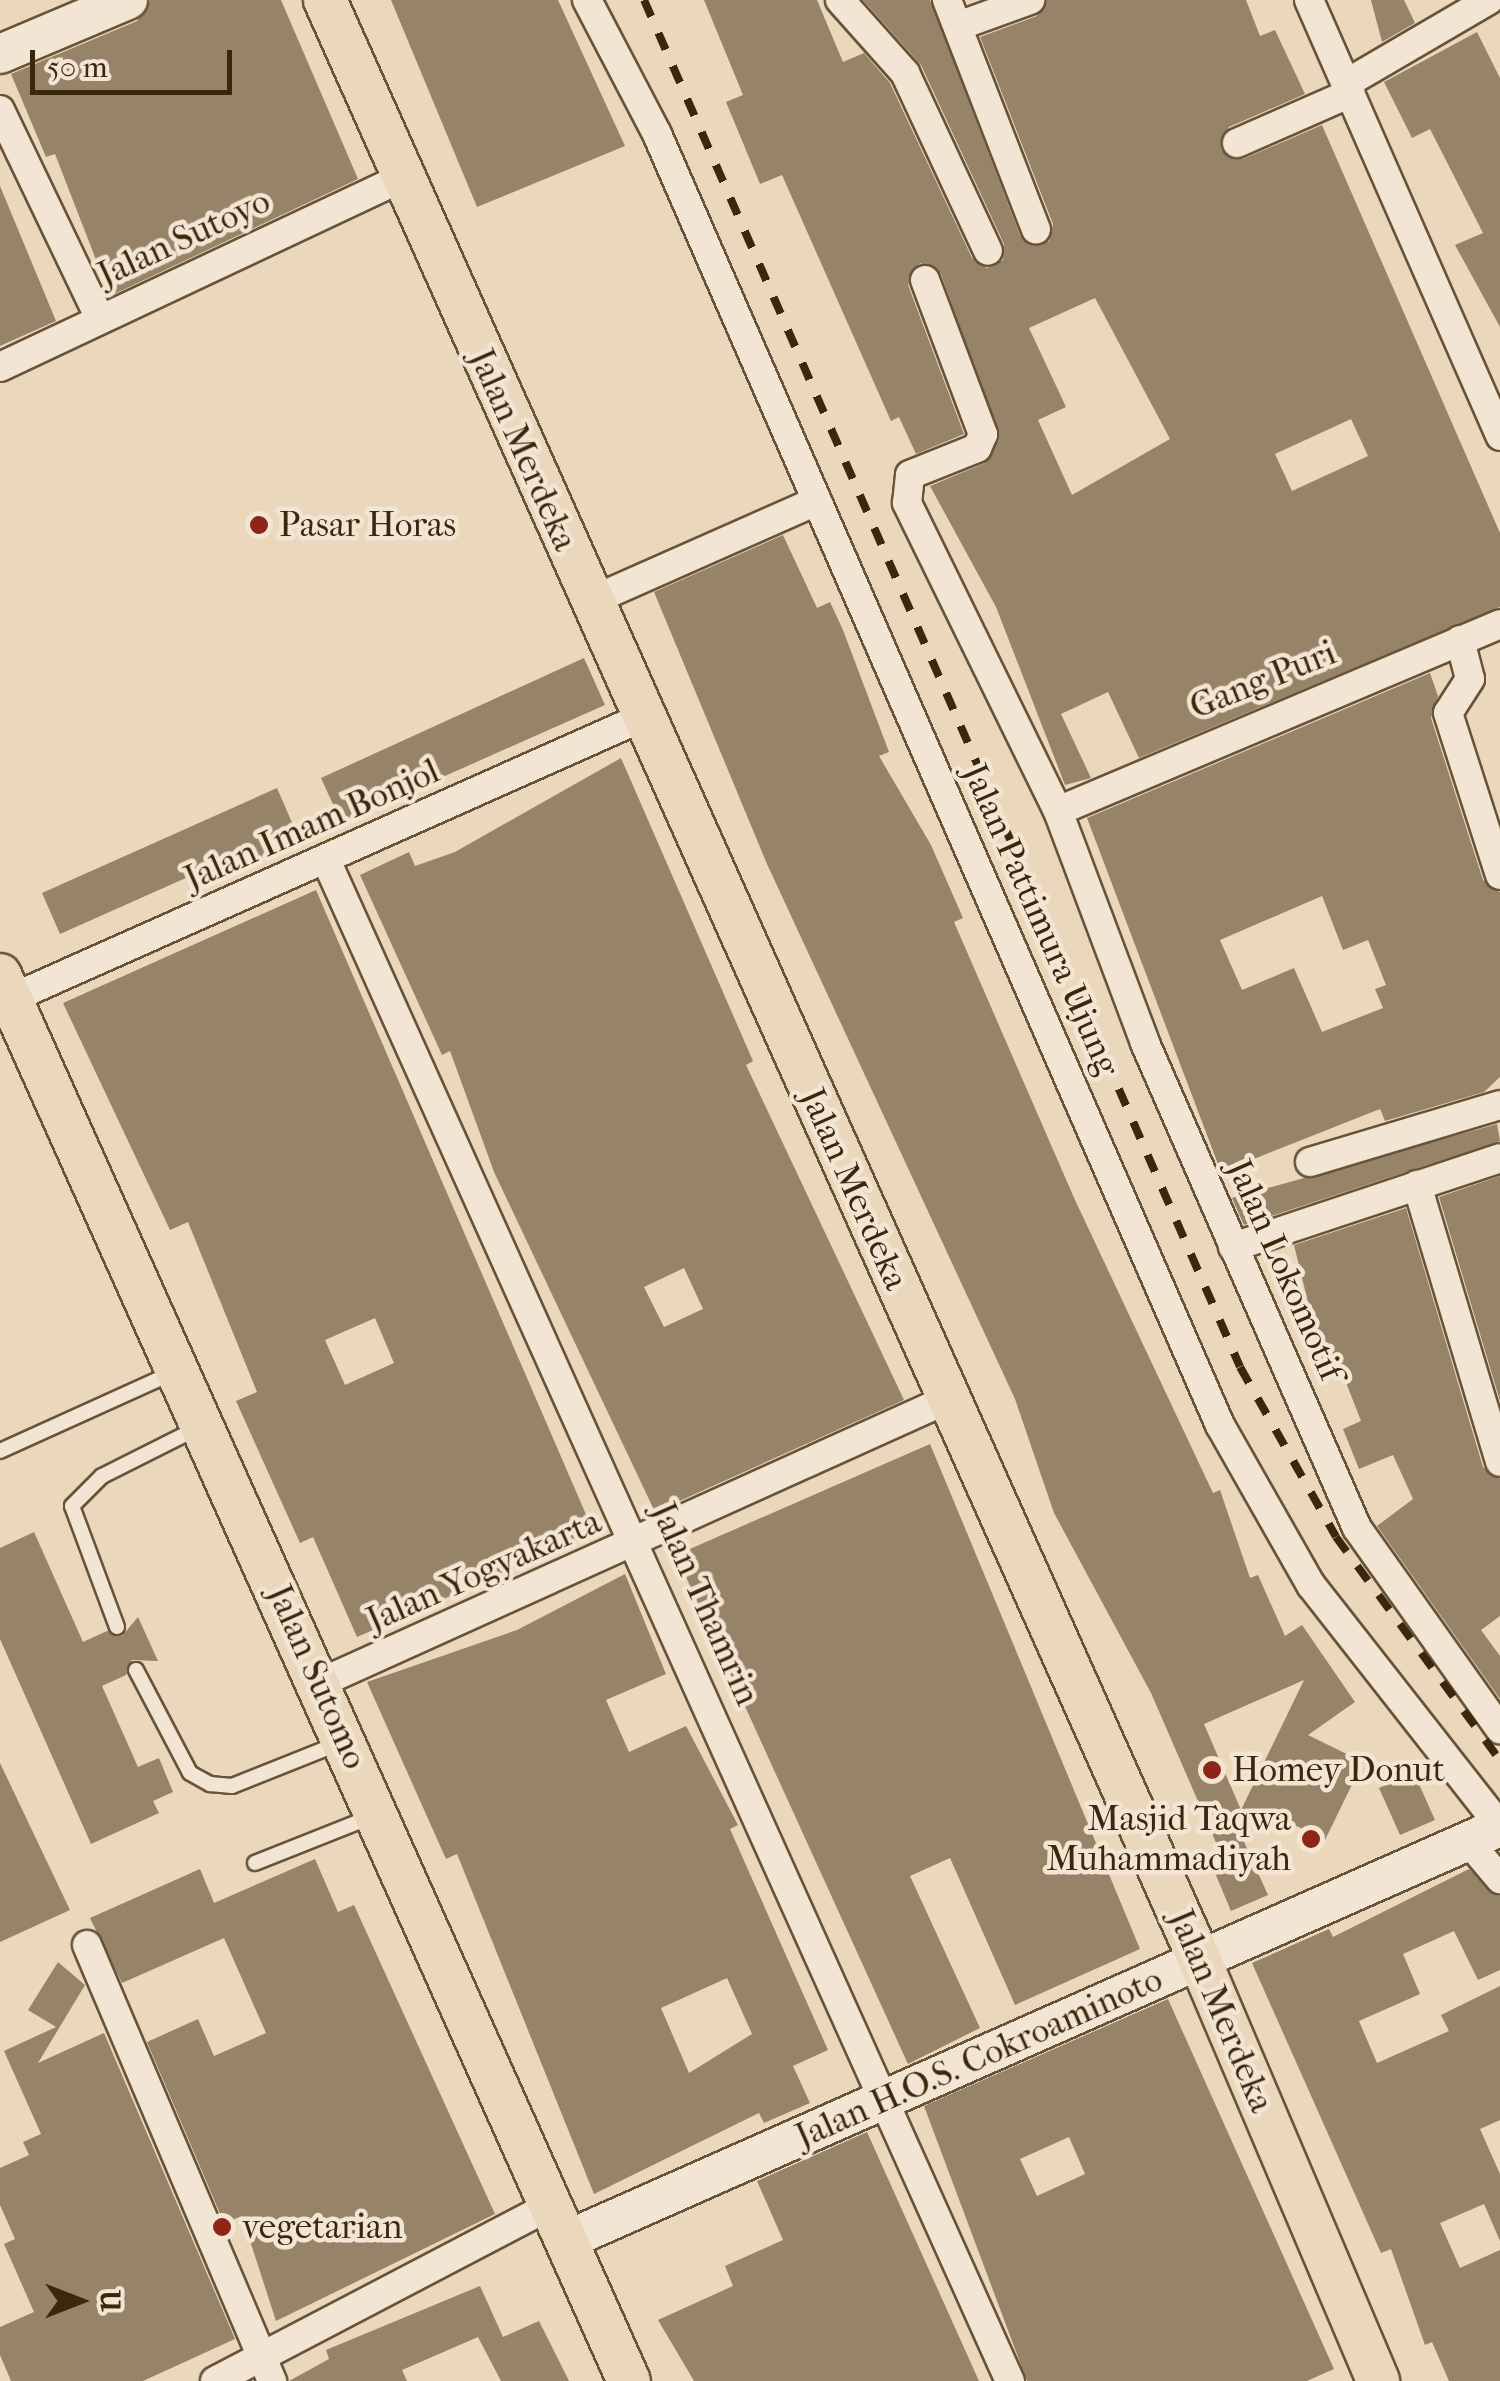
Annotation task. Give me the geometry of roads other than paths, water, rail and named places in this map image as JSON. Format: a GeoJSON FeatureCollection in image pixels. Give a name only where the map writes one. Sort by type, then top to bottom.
{"type":"FeatureCollection","features":[{"type":"Feature","properties":{"kind":"main road","name":"Jalan Merdeka"},"geometry":{"type":"LineString","coordinates":[[324,0],[1200,1961],[1378,2381]]}},
{"type":"Feature","properties":{"kind":"main road","name":"Jalan Sutomo"},"geometry":{"type":"LineString","coordinates":[[5,998],[181,1370],[630,2381]]}},
{"type":"Feature","properties":{"kind":"street"},"geometry":{"type":"LineString","coordinates":[[0,54],[128,0]]}},
{"type":"Feature","properties":{"kind":"street","name":"Jalan Pattimura Ujung"},"geometry":{"type":"LineString","coordinates":[[587,0],[657,134],[1220,1426],[1310,1585],[1484,1834],[1500,1879]]}},
{"type":"Feature","properties":{"kind":"street"},"geometry":{"type":"LineString","coordinates":[[840,0],[905,72],[988,252]]}},
{"type":"Feature","properties":{"kind":"street"},"geometry":{"type":"LineString","coordinates":[[1030,0],[952,13],[1036,229]]}},
{"type":"Feature","properties":{"kind":"street"},"geometry":{"type":"LineString","coordinates":[[1309,0],[1500,436]]}},
{"type":"Feature","properties":{"kind":"street"},"geometry":{"type":"LineString","coordinates":[[1237,143],[1349,88],[1489,0]]}},
{"type":"Feature","properties":{"kind":"street"},"geometry":{"type":"LineString","coordinates":[[0,110],[100,319]]}},
{"type":"Feature","properties":{"kind":"street","name":"Jalan Sutoyo"},"geometry":{"type":"LineString","coordinates":[[0,366],[401,178]]}},
{"type":"Feature","properties":{"kind":"street","name":"Jalan Lokomotif"},"geometry":{"type":"LineString","coordinates":[[924,280],[983,438],[910,475],[905,494],[1058,810],[1233,1246],[1357,1528],[1500,1729]]}},
{"type":"Feature","properties":{"kind":"street"},"geometry":{"type":"LineString","coordinates":[[591,601],[818,501]]}},
{"type":"Feature","properties":{"kind":"street","name":"Gang Puri"},"geometry":{"type":"LineString","coordinates":[[1058,810],[1500,624]]}},
{"type":"Feature","properties":{"kind":"street"},"geometry":{"type":"LineString","coordinates":[[1460,640],[1470,679],[1448,713],[1500,875]]}},
{"type":"Feature","properties":{"kind":"street","name":"Jalan Imam Bonjol"},"geometry":{"type":"LineString","coordinates":[[5,998],[326,860],[643,717]]}},
{"type":"Feature","properties":{"kind":"street","name":"Jalan Thamrin"},"geometry":{"type":"LineString","coordinates":[[326,860],[638,1544],[1010,2381]]}},
{"type":"Feature","properties":{"kind":"street"},"geometry":{"type":"LineString","coordinates":[[1310,1162],[1500,1105]]}},
{"type":"Feature","properties":{"kind":"street"},"geometry":{"type":"LineString","coordinates":[[1233,1246],[1500,1158]]}},
{"type":"Feature","properties":{"kind":"street"},"geometry":{"type":"LineString","coordinates":[[1417,1184],[1500,1462]]}},
{"type":"Feature","properties":{"kind":"street","name":"Jalan Yogyakarta"},"geometry":{"type":"LineString","coordinates":[[320,1683],[638,1544],[948,1399]]}},
{"type":"Feature","properties":{"kind":"street","name":"Jalan H.O.S. Cokroaminoto"},"geometry":{"type":"LineString","coordinates":[[215,2381],[267,2370],[560,2222],[886,2097],[1484,1834]]}},
{"type":"Feature","properties":{"kind":"street"},"geometry":{"type":"LineString","coordinates":[[86,1945],[267,2370]]}},
{"type":"Feature","properties":{"kind":"lane"},"geometry":{"type":"LineString","coordinates":[[0,1451],[181,1370]]}},
{"type":"Feature","properties":{"kind":"lane"},"geometry":{"type":"LineString","coordinates":[[117,1627],[72,1506],[102,1476],[205,1424]]}},
{"type":"Feature","properties":{"kind":"lane"},"geometry":{"type":"LineString","coordinates":[[136,1670],[190,1773],[210,1784],[232,1786],[346,1740]]}},
{"type":"Feature","properties":{"kind":"lane"},"geometry":{"type":"LineString","coordinates":[[254,1863],[378,1814]]}},
{"type":"Feature","properties":{"kind":"railway"},"geometry":{"type":"LineString","coordinates":[[644,0],[1240,1367],[1336,1537],[1500,1760]]}},
{"type":"Feature","properties":{"kind":"place","name":"Pasar Horas"},"geometry":{"type":"Point","coordinates":[259,525]}},
{"type":"Feature","properties":{"kind":"place","name":"Homey Donut"},"geometry":{"type":"Point","coordinates":[1212,1770]}},
{"type":"Feature","properties":{"kind":"place","name":"Masjid Taqwa Muhammadiyah"},"geometry":{"type":"Point","coordinates":[1311,1839]}},
{"type":"Feature","properties":{"kind":"place","name":"vegetarian"},"geometry":{"type":"Point","coordinates":[222,2227]}}]}
